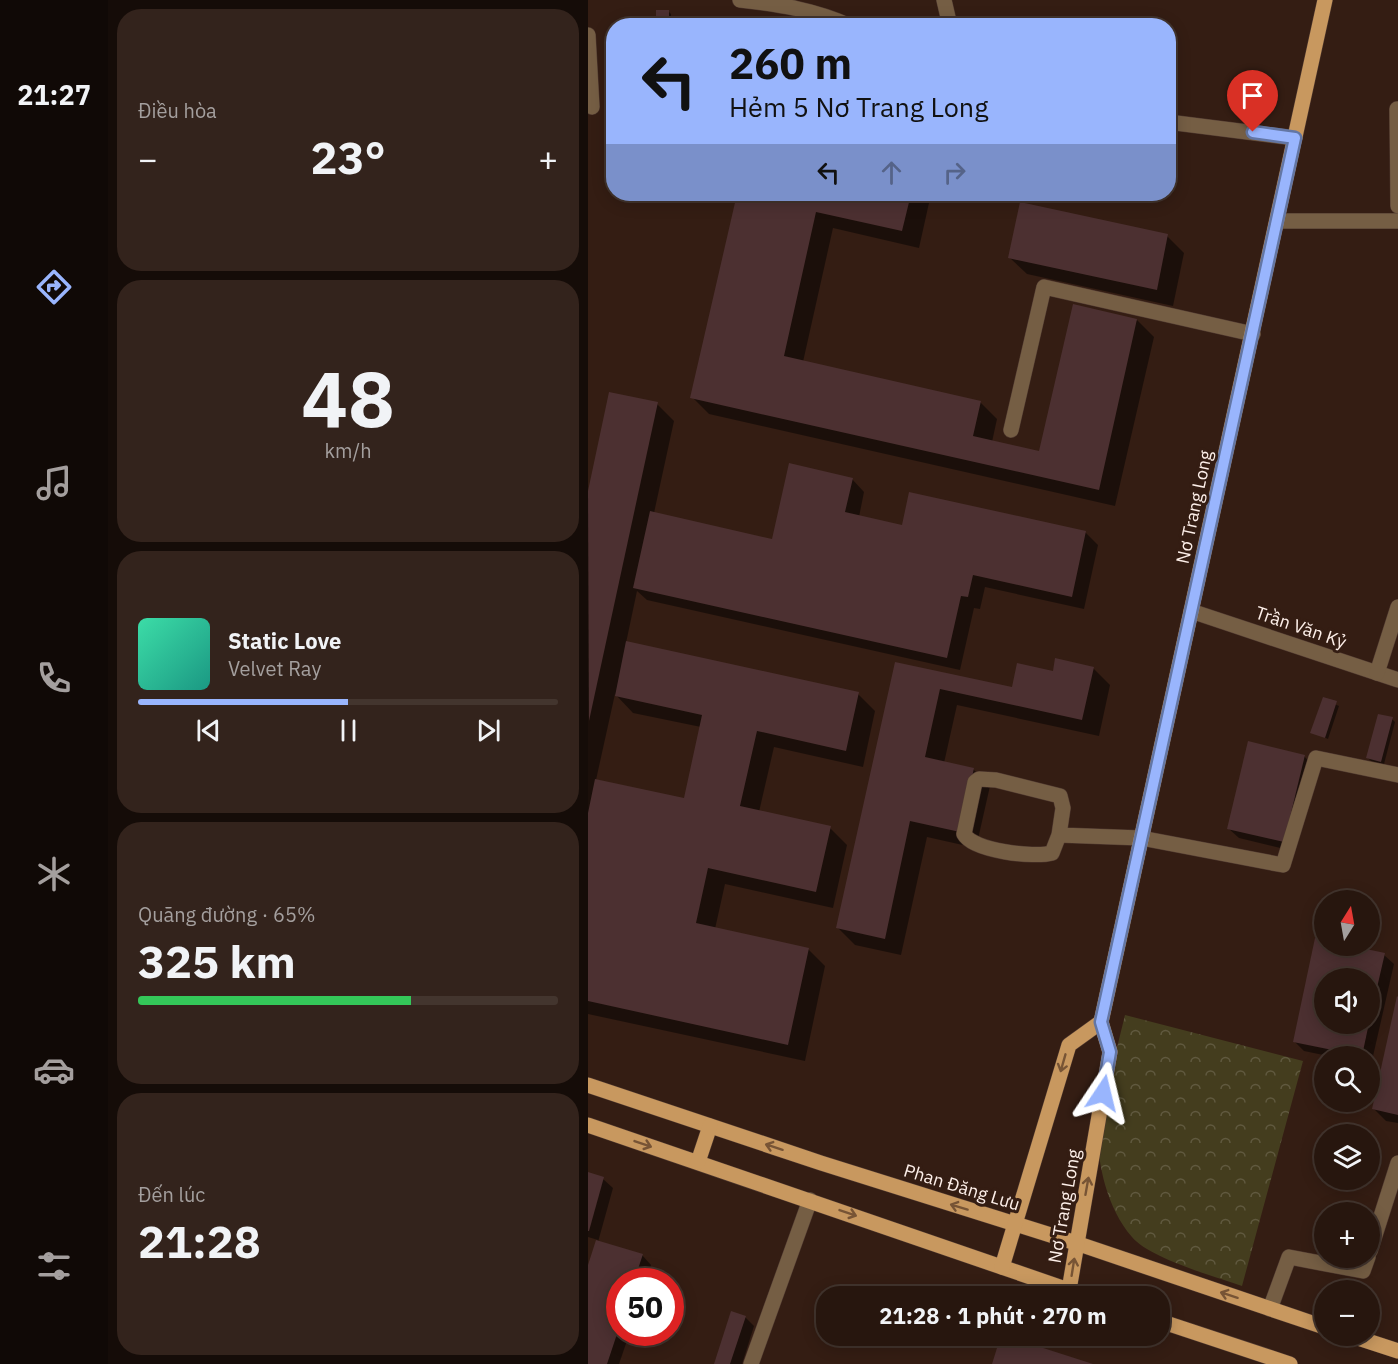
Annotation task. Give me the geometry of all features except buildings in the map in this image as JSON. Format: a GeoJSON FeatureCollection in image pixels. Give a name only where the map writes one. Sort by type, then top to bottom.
{"type":"FeatureCollection","features":[{"type":"Feature","properties":{"kind":"main road","name":"Nơ Trang Long"},"geometry":{"type":"LineString","coordinates":[[1070,1286],[1110,1052],[1101,1022],[1325,0]]}},
{"type":"Feature","properties":{"kind":"main road","name":"Nơ Trang Long"},"geometry":{"type":"LineString","coordinates":[[1002,1267],[1069,1045],[1101,1022]]}},
{"type":"Feature","properties":{"kind":"main road","name":"Phan Đăng Lưu"},"geometry":{"type":"LineString","coordinates":[[588,1085],[1076,1243],[1314,1324]]}},
{"type":"Feature","properties":{"kind":"main road"},"geometry":{"type":"LineString","coordinates":[[588,1125],[1057,1286]]}},
{"type":"Feature","properties":{"kind":"main road"},"geometry":{"type":"LineString","coordinates":[[698,1162],[710,1126]]}},
{"type":"Feature","properties":{"kind":"main road"},"geometry":{"type":"LineString","coordinates":[[1170,1324],[1290,1364]]}},
{"type":"Feature","properties":{"kind":"main road"},"geometry":{"type":"LineString","coordinates":[[1380,1345],[1398,1351]]}},
{"type":"Feature","properties":{"kind":"street"},"geometry":{"type":"LineString","coordinates":[[740,0],[783,5],[833,18]]}},
{"type":"Feature","properties":{"kind":"street"},"geometry":{"type":"LineString","coordinates":[[944,0],[948,18]]}},
{"type":"Feature","properties":{"kind":"street"},"geometry":{"type":"LineString","coordinates":[[588,34],[592,107]]}},
{"type":"Feature","properties":{"kind":"street"},"geometry":{"type":"LineString","coordinates":[[1397,109],[1398,206]]}},
{"type":"Feature","properties":{"kind":"street"},"geometry":{"type":"LineString","coordinates":[[1176,123],[1295,138]]}},
{"type":"Feature","properties":{"kind":"street"},"geometry":{"type":"LineString","coordinates":[[1278,221],[1398,221]]}},
{"type":"Feature","properties":{"kind":"street"},"geometry":{"type":"LineString","coordinates":[[1011,430],[1044,287],[1253,334]]}},
{"type":"Feature","properties":{"kind":"street"},"geometry":{"type":"LineString","coordinates":[[1377,673],[1398,607]]}},
{"type":"Feature","properties":{"kind":"street","name":"Trần Văn Kỷ"},"geometry":{"type":"LineString","coordinates":[[1191,611],[1398,680]]}},
{"type":"Feature","properties":{"kind":"street"},"geometry":{"type":"LineString","coordinates":[[1059,835],[1141,838],[1283,865],[1316,758],[1398,776]]}},
{"type":"Feature","properties":{"kind":"street"},"geometry":{"type":"LineString","coordinates":[[979,779],[996,780],[1060,796],[1063,808],[1059,835],[1052,853],[1036,856],[978,845],[969,841],[964,834],[975,782],[979,779]]}},
{"type":"Feature","properties":{"kind":"street"},"geometry":{"type":"LineString","coordinates":[[1380,1220],[1398,1163]]}},
{"type":"Feature","properties":{"kind":"street"},"geometry":{"type":"LineString","coordinates":[[751,1364],[810,1200]]}},
{"type":"Feature","properties":{"kind":"street"},"geometry":{"type":"LineString","coordinates":[[1270,1309],[1289,1257],[1314,1262]]}},
{"type":"Feature","properties":{"kind":"street"},"geometry":{"type":"LineString","coordinates":[[1347,1268],[1363,1271],[1364,1268]]}},
{"type":"Feature","properties":{"kind":"green space"},"geometry":{"type":"Polygon","coordinates":[[[1125,1015],[1303,1061],[1242,1286],[1184,1266],[1141,1245],[1123,1226],[1110,1200],[1099,1157],[1097,1129],[1125,1015]]]}},
{"type":"Feature","properties":{"kind":"route"},"geometry":{"type":"LineString","coordinates":[[1103,1093],[1110,1052],[1101,1022],[1295,138],[1253,132]]}}]}
